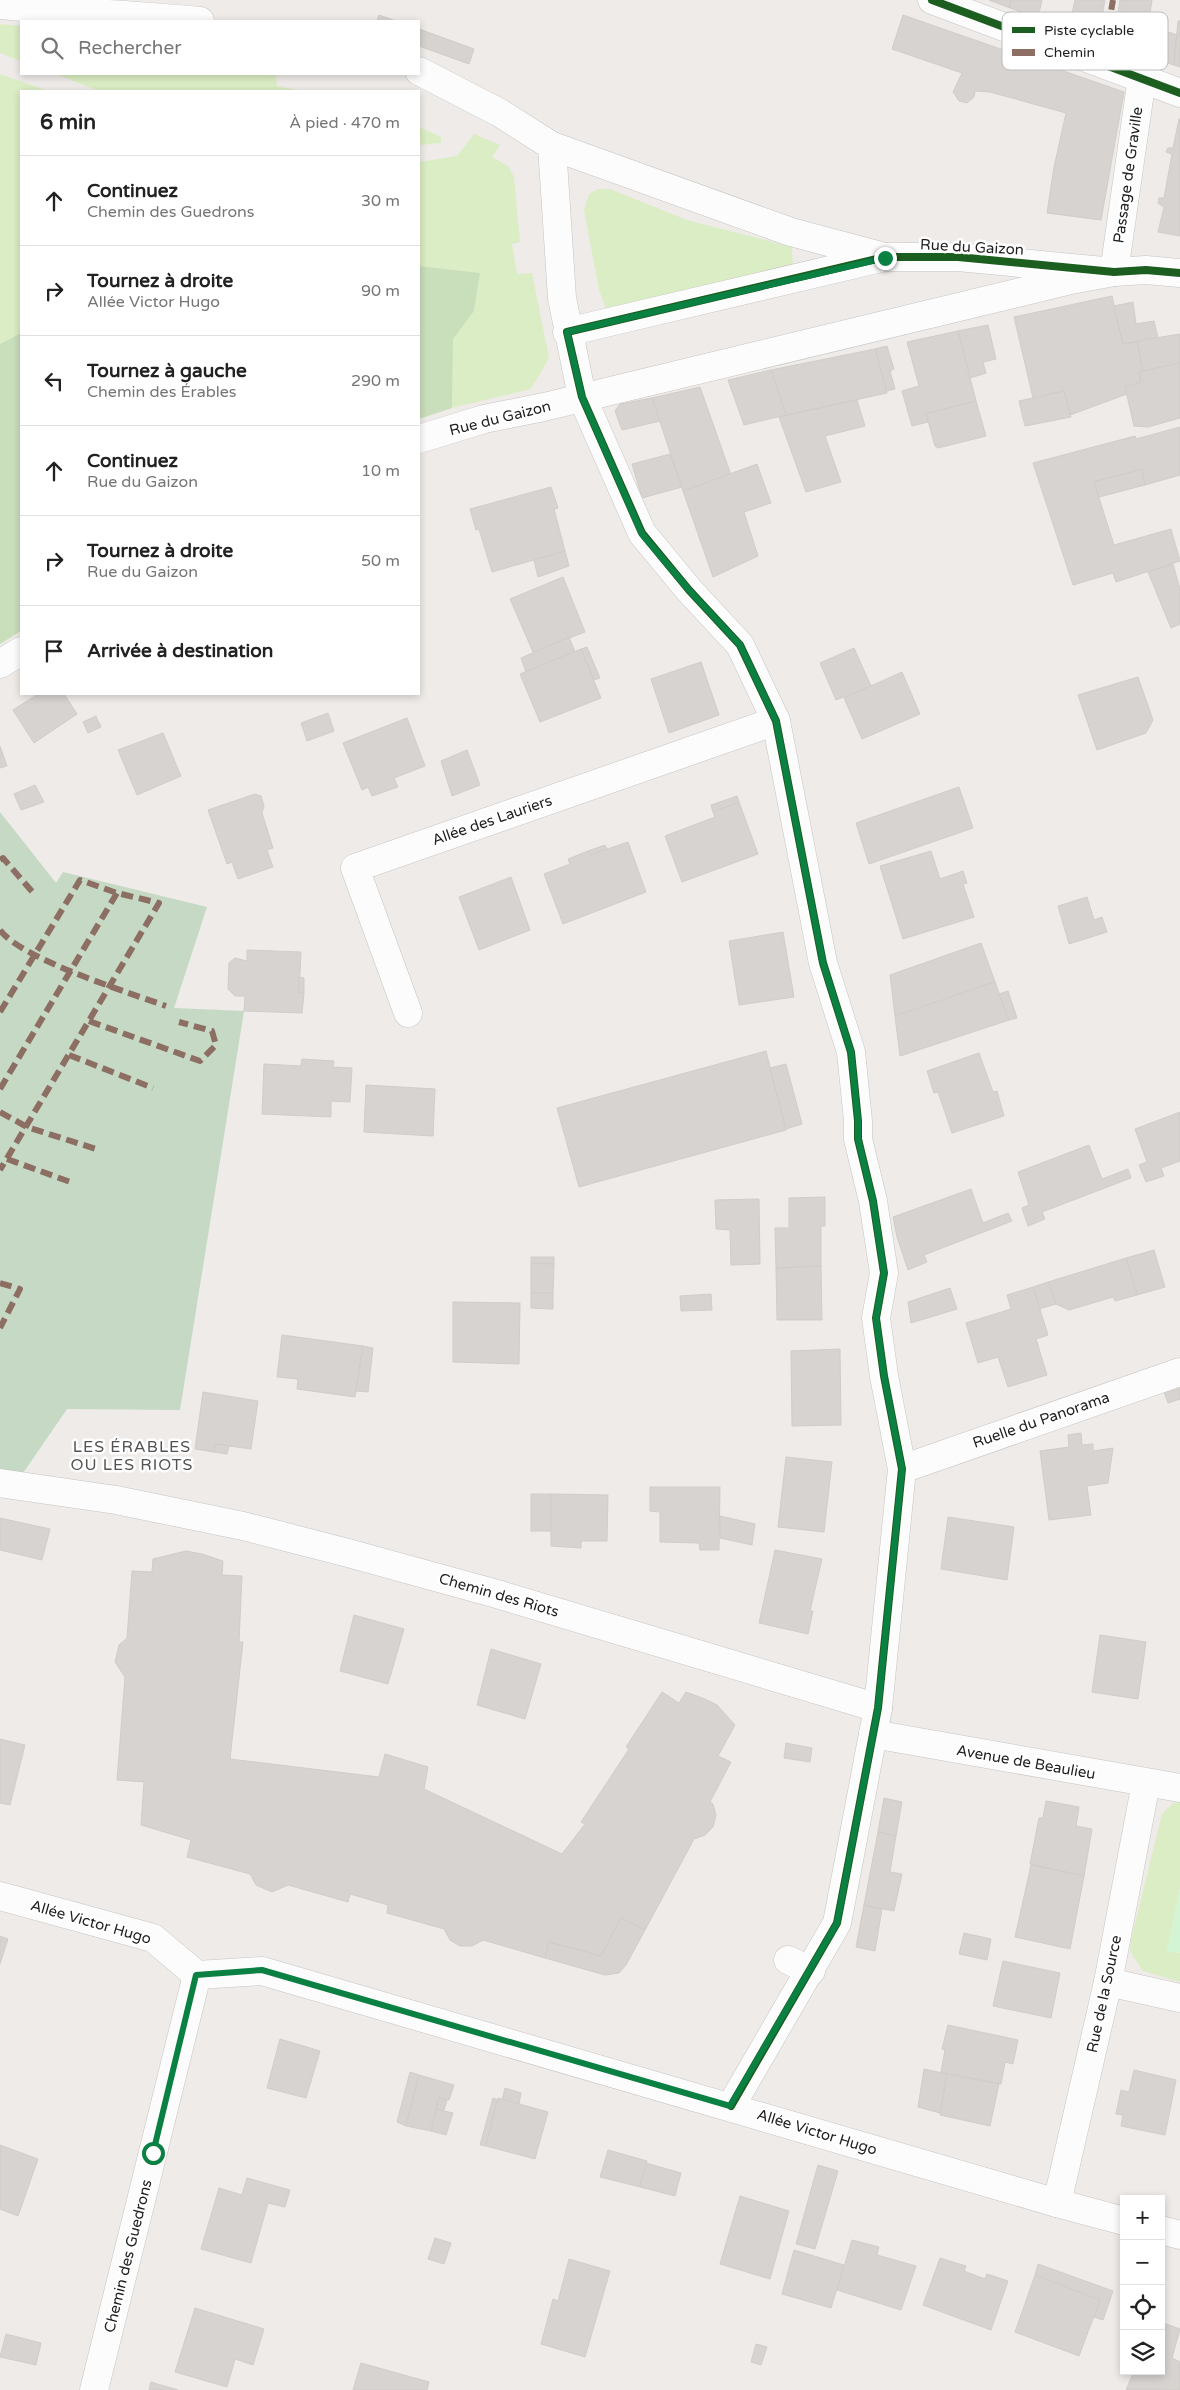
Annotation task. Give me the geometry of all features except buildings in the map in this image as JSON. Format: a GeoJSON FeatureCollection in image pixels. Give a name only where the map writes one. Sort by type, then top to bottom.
{"type":"FeatureCollection","features":[{"type":"Feature","properties":{"kind":"street"},"geometry":{"type":"LineString","coordinates":[[932,0],[1002,26]]}},
{"type":"Feature","properties":{"kind":"street"},"geometry":{"type":"LineString","coordinates":[[0,5],[79,14],[188,20]]}},
{"type":"Feature","properties":{"kind":"street"},"geometry":{"type":"LineString","coordinates":[[1120,70],[1180,92]]}},
{"type":"Feature","properties":{"kind":"street"},"geometry":{"type":"LineString","coordinates":[[420,72],[500,113],[552,146],[791,232],[885,258]]}},
{"type":"Feature","properties":{"kind":"street","name":"Passage de Graville"},"geometry":{"type":"LineString","coordinates":[[1114,272],[1142,78]]}},
{"type":"Feature","properties":{"kind":"street"},"geometry":{"type":"LineString","coordinates":[[552,146],[562,298],[567,332],[582,397],[642,534],[689,590],[740,645],[776,721],[823,963],[851,1052],[858,1120],[858,1139],[873,1201],[884,1273],[876,1318],[884,1376],[902,1469],[878,1708],[837,1923],[799,1965],[730,2106]]}},
{"type":"Feature","properties":{"kind":"street","name":"Rue du Gaizon"},"geometry":{"type":"LineString","coordinates":[[567,332],[885,258],[958,257],[1114,272],[1146,270],[1180,273]]}},
{"type":"Feature","properties":{"kind":"street","name":"Rue du Gaizon"},"geometry":{"type":"LineString","coordinates":[[420,439],[484,420],[1114,272]]}},
{"type":"Feature","properties":{"kind":"street"},"geometry":{"type":"LineString","coordinates":[[0,664],[20,652]]}},
{"type":"Feature","properties":{"kind":"street","name":"Allée des Lauriers"},"geometry":{"type":"LineString","coordinates":[[408,1013],[355,868],[776,721]]}},
{"type":"Feature","properties":{"kind":"street","name":"Ruelle du Panorama"},"geometry":{"type":"LineString","coordinates":[[902,1469],[1180,1372]]}},
{"type":"Feature","properties":{"kind":"street","name":"Chemin des Riots"},"geometry":{"type":"LineString","coordinates":[[0,1482],[116,1500],[243,1526],[488,1591],[878,1708]]}},
{"type":"Feature","properties":{"kind":"street","name":"Avenue de Beaulieu"},"geometry":{"type":"LineString","coordinates":[[873,1734],[1180,1788]]}},
{"type":"Feature","properties":{"kind":"street","name":"Rue de la Source"},"geometry":{"type":"LineString","coordinates":[[1057,2203],[1108,1982],[1146,1783]]}},
{"type":"Feature","properties":{"kind":"street","name":"Allée Victor Hugo"},"geometry":{"type":"LineString","coordinates":[[0,1896],[153,1938],[196,1975],[262,1970],[1120,2220]]}},
{"type":"Feature","properties":{"kind":"street","name":"Chemin des Guedrons"},"geometry":{"type":"LineString","coordinates":[[94,2390],[196,1975]]}},
{"type":"Feature","properties":{"kind":"street"},"geometry":{"type":"LineString","coordinates":[[1108,1982],[1180,1998]]}},
{"type":"Feature","properties":{"kind":"street"},"geometry":{"type":"LineString","coordinates":[[1165,2231],[1180,2235]]}},
{"type":"Feature","properties":{"kind":"green space"},"geometry":{"type":"Polygon","coordinates":[[[0,24],[20,26],[20,61],[0,53],[0,24]]]}},
{"type":"Feature","properties":{"kind":"green space"},"geometry":{"type":"Polygon","coordinates":[[[0,74],[45,90],[20,90],[20,334],[0,344],[0,74]]]}},
{"type":"Feature","properties":{"kind":"green space"},"geometry":{"type":"Polygon","coordinates":[[[59,75],[276,75],[277,86],[296,90],[96,90],[59,75]]]}},
{"type":"Feature","properties":{"kind":"green space"},"geometry":{"type":"Polygon","coordinates":[[[420,127],[441,137],[441,143],[420,145],[420,127]]]}},
{"type":"Feature","properties":{"kind":"green space"},"geometry":{"type":"Polygon","coordinates":[[[474,134],[500,145],[492,157],[508,166],[514,177],[520,242],[512,244],[517,274],[532,273],[549,358],[531,389],[452,408],[453,338],[474,311],[480,273],[420,266],[420,162],[457,156],[474,134]]]}},
{"type":"Feature","properties":{"kind":"green space"},"geometry":{"type":"Polygon","coordinates":[[[598,189],[610,189],[687,220],[792,247],[793,269],[607,311],[599,290],[584,210],[589,194],[598,189]]]}},
{"type":"Feature","properties":{"kind":"green space"},"geometry":{"type":"Polygon","coordinates":[[[420,266],[480,273],[474,311],[453,339],[452,408],[420,419],[420,266]]]}},
{"type":"Feature","properties":{"kind":"green space"},"geometry":{"type":"Polygon","coordinates":[[[20,334],[20,632],[0,644],[0,344],[20,334]]]}},
{"type":"Feature","properties":{"kind":"green space"},"geometry":{"type":"Polygon","coordinates":[[[0,812],[56,883],[63,872],[207,907],[174,1008],[244,1011],[180,1410],[67,1409],[21,1476],[0,1494],[0,812]]]}},
{"type":"Feature","properties":{"kind":"green space"},"geometry":{"type":"Polygon","coordinates":[[[1180,1802],[1180,1888],[1167,1951],[1180,1953],[1180,1982],[1143,1971],[1130,1951],[1131,1940],[1162,1814],[1173,1803],[1180,1802]]]}},
{"type":"Feature","properties":{"kind":"green space"},"geometry":{"type":"Polygon","coordinates":[[[1180,1888],[1180,1953],[1167,1951],[1180,1888]]]}},
{"type":"Feature","properties":{"kind":"marked path"},"geometry":{"type":"LineString","coordinates":[[1111,12],[1113,0]]}},
{"type":"Feature","properties":{"kind":"marked path"},"geometry":{"type":"LineString","coordinates":[[0,860],[3,858],[35,895]]}},
{"type":"Feature","properties":{"kind":"marked path"},"geometry":{"type":"LineString","coordinates":[[0,1012],[80,880],[117,893],[159,903],[0,1170]]}},
{"type":"Feature","properties":{"kind":"marked path"},"geometry":{"type":"LineString","coordinates":[[0,1089],[117,893]]}},
{"type":"Feature","properties":{"kind":"marked path"},"geometry":{"type":"LineString","coordinates":[[0,930],[12,941],[52,963],[103,984],[166,1006]]}},
{"type":"Feature","properties":{"kind":"marked path"},"geometry":{"type":"LineString","coordinates":[[89,1021],[200,1061],[216,1045],[212,1031],[179,1022]]}},
{"type":"Feature","properties":{"kind":"marked path"},"geometry":{"type":"LineString","coordinates":[[69,1055],[153,1088]]}},
{"type":"Feature","properties":{"kind":"marked path"},"geometry":{"type":"LineString","coordinates":[[0,1112],[27,1127],[96,1149]]}},
{"type":"Feature","properties":{"kind":"marked path"},"geometry":{"type":"LineString","coordinates":[[7,1159],[73,1183]]}},
{"type":"Feature","properties":{"kind":"marked path"},"geometry":{"type":"LineString","coordinates":[[0,1283],[20,1289],[0,1328]]}},
{"type":"Feature","properties":{"kind":"cycle path"},"geometry":{"type":"LineString","coordinates":[[932,0],[1002,26]]}},
{"type":"Feature","properties":{"kind":"cycle path"},"geometry":{"type":"LineString","coordinates":[[1119,70],[1180,93]]}},
{"type":"Feature","properties":{"kind":"cycle path"},"geometry":{"type":"LineString","coordinates":[[731,2106],[837,1923],[878,1708],[902,1469],[884,1376],[876,1318],[884,1273],[873,1201],[858,1139],[851,1052],[823,963],[776,721],[740,645],[689,590],[642,533],[582,397],[567,332],[885,257],[958,257],[1114,272],[1146,270],[1180,273]]}},
{"type":"Feature","properties":{"kind":"district","name":"LES ÉRABLES OU LES RIOTS"},"geometry":{"type":"Point","coordinates":[132,1456]}},
{"type":"Feature","properties":{"kind":"route"},"geometry":{"type":"LineString","coordinates":[[153,2153],[196,1975],[262,1970],[730,2106],[818,1959],[837,1923],[878,1708],[902,1469],[884,1376],[876,1318],[884,1273],[873,1201],[858,1139],[858,1120],[851,1052],[823,963],[776,721],[740,645],[689,590],[642,534],[582,397],[567,332],[885,258]]}}]}
